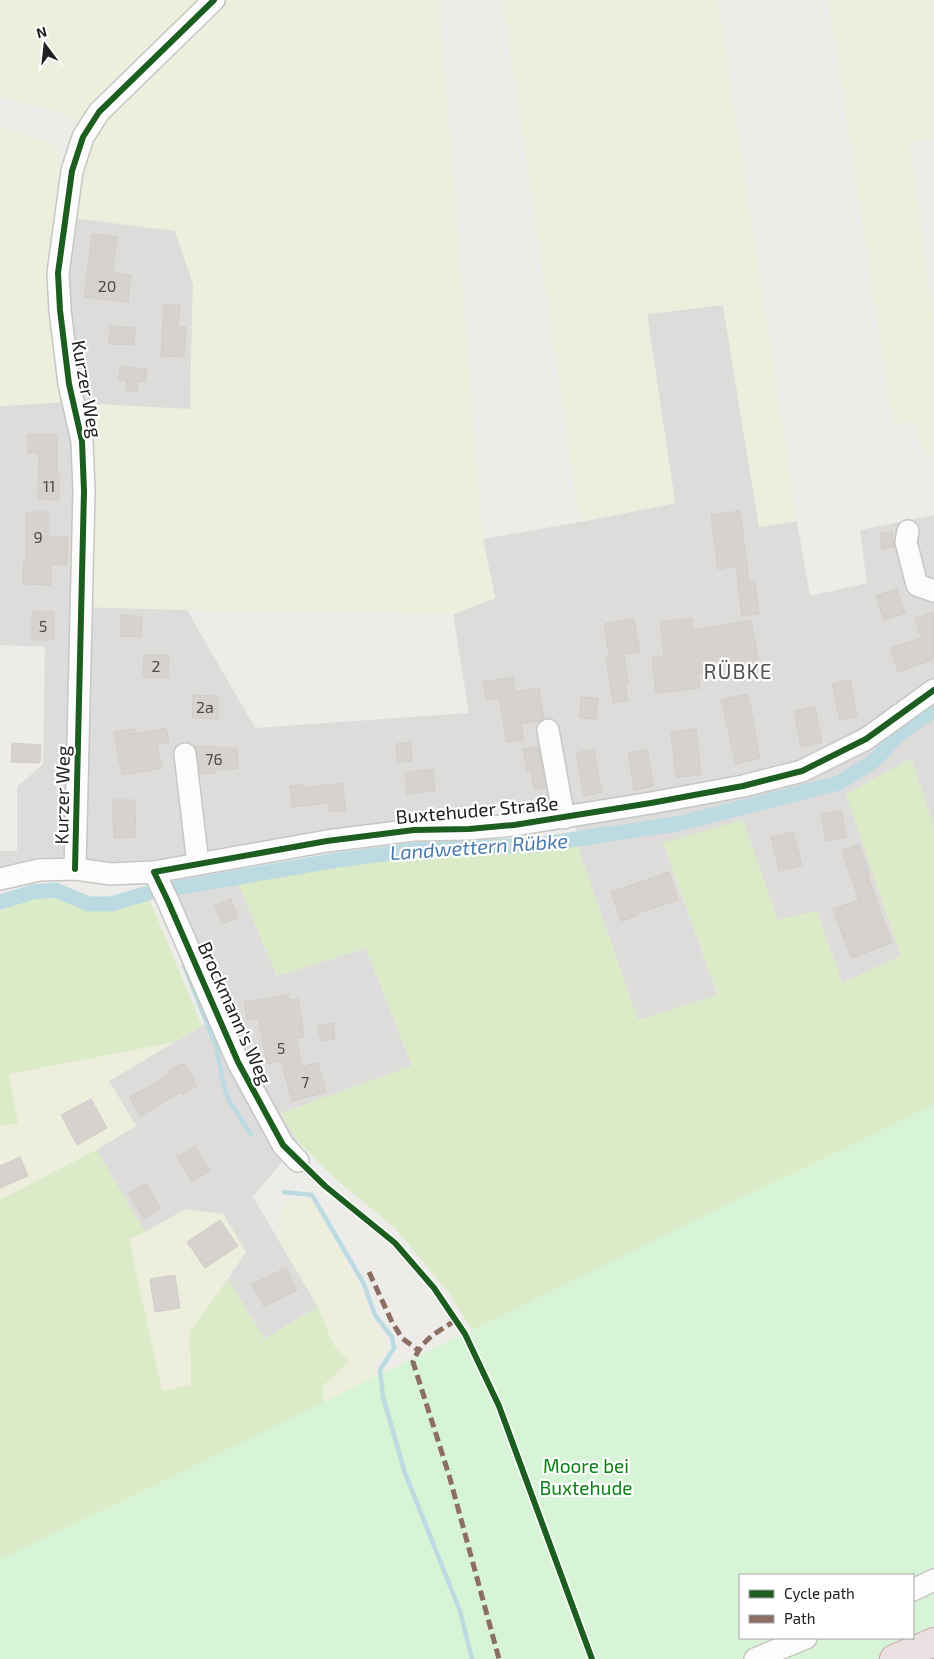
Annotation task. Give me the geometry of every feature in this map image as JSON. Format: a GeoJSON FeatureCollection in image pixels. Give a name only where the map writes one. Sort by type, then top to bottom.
{"type":"FeatureCollection","features":[{"type":"Feature","properties":{"kind":"highway"},"geometry":{"type":"LineString","coordinates":[[894,1659],[934,1642]]}},
{"type":"Feature","properties":{"kind":"street","name":"Kurzer Weg"},"geometry":{"type":"LineString","coordinates":[[75,869],[84,491],[82,441],[69,384],[63,341],[58,274],[72,171],[83,137],[99,112],[214,0]]}},
{"type":"Feature","properties":{"kind":"street"},"geometry":{"type":"LineString","coordinates":[[908,531],[906,542],[917,585],[934,591]]}},
{"type":"Feature","properties":{"kind":"street","name":"Buxtehuder Straße"},"geometry":{"type":"LineString","coordinates":[[0,880],[39,870],[75,869],[160,884],[198,864],[327,841],[414,830],[469,830],[564,818],[743,786],[802,771],[866,739],[934,690]]}},
{"type":"Feature","properties":{"kind":"street"},"geometry":{"type":"LineString","coordinates":[[548,730],[564,818]]}},
{"type":"Feature","properties":{"kind":"street"},"geometry":{"type":"LineString","coordinates":[[185,754],[198,864]]}},
{"type":"Feature","properties":{"kind":"street","name":"Brockmann's Weg"},"geometry":{"type":"LineString","coordinates":[[160,884],[242,1070],[283,1145],[298,1161]]}},
{"type":"Feature","properties":{"kind":"street"},"geometry":{"type":"LineString","coordinates":[[914,1590],[934,1580]]}},
{"type":"Feature","properties":{"kind":"street"},"geometry":{"type":"LineString","coordinates":[[755,1659],[804,1639]]}},
{"type":"Feature","properties":{"kind":"shaded area"},"geometry":{"type":"Polygon","coordinates":[[[58,216],[176,231],[193,284],[190,410],[79,403],[86,607],[187,610],[255,728],[469,713],[453,614],[495,598],[483,539],[675,503],[647,314],[723,305],[759,526],[797,521],[810,596],[867,583],[860,530],[934,515],[934,828],[911,759],[846,794],[901,956],[842,983],[817,911],[779,920],[663,843],[718,996],[638,1020],[580,854],[571,801],[484,810],[325,833],[152,863],[0,872],[0,851],[17,851],[17,787],[43,764],[45,647],[0,645],[0,406],[66,402],[58,216]]]}},
{"type":"Feature","properties":{"kind":"shaded area"},"geometry":{"type":"Polygon","coordinates":[[[238,883],[277,976],[366,948],[412,1066],[281,1113],[298,1142],[253,1197],[318,1307],[264,1339],[228,1279],[246,1252],[186,1209],[145,1232],[96,1150],[136,1126],[109,1081],[222,1014],[172,895],[238,883]]]}},
{"type":"Feature","properties":{"kind":"green space"},"geometry":{"type":"Polygon","coordinates":[[[0,0],[439,0],[483,539],[495,598],[453,614],[86,607],[78,403],[190,409],[193,284],[175,231],[58,216],[66,402],[0,406],[0,128],[53,143],[65,169],[83,124],[59,111],[0,97],[0,0]]]}},
{"type":"Feature","properties":{"kind":"green space"},"geometry":{"type":"Polygon","coordinates":[[[503,0],[718,0],[797,521],[759,527],[723,305],[647,314],[675,503],[580,522],[503,0]]]}},
{"type":"Feature","properties":{"kind":"green space"},"geometry":{"type":"Polygon","coordinates":[[[829,0],[934,0],[934,138],[910,144],[934,322],[934,455],[925,457],[923,443],[918,445],[914,422],[893,424],[829,0]]]}},
{"type":"Feature","properties":{"kind":"green space"},"geometry":{"type":"Polygon","coordinates":[[[911,759],[934,828],[934,1567],[914,1575],[739,1574],[739,1639],[716,1659],[499,1373],[449,1293],[395,1228],[333,1177],[298,1142],[281,1113],[412,1066],[366,948],[277,976],[238,883],[339,866],[434,853],[578,845],[638,1020],[718,995],[663,843],[743,820],[778,920],[817,911],[842,983],[901,956],[846,794],[911,759]]]}},
{"type":"Feature","properties":{"kind":"green space"},"geometry":{"type":"Polygon","coordinates":[[[54,893],[85,908],[109,909],[149,898],[202,1026],[174,1042],[9,1074],[18,1123],[0,1126],[0,906],[34,895],[54,893]]]}},
{"type":"Feature","properties":{"kind":"green space"},"geometry":{"type":"Polygon","coordinates":[[[174,1042],[109,1081],[136,1126],[96,1150],[0,1200],[0,1126],[18,1122],[8,1074],[174,1042]]]}},
{"type":"Feature","properties":{"kind":"green space","name":"Moore bei Buxtehude"},"geometry":{"type":"Polygon","coordinates":[[[934,1104],[934,1659],[0,1659],[0,1560],[934,1104]]]}},
{"type":"Feature","properties":{"kind":"green space"},"geometry":{"type":"Polygon","coordinates":[[[96,1150],[145,1232],[129,1239],[162,1391],[191,1385],[190,1331],[228,1279],[264,1339],[318,1307],[333,1344],[349,1361],[323,1386],[328,1500],[0,1659],[0,1200],[96,1150]]]}},
{"type":"Feature","properties":{"kind":"green space"},"geometry":{"type":"Polygon","coordinates":[[[311,1199],[359,1284],[373,1321],[386,1338],[385,1353],[374,1365],[385,1426],[328,1500],[323,1386],[349,1361],[333,1344],[318,1307],[278,1239],[284,1201],[311,1199]]]}},
{"type":"Feature","properties":{"kind":"green space"},"geometry":{"type":"Polygon","coordinates":[[[186,1209],[223,1214],[246,1252],[190,1331],[192,1385],[162,1391],[129,1239],[186,1209]]]}},
{"type":"Feature","properties":{"kind":"building"},"geometry":{"type":"Polygon","coordinates":[[[92,234],[117,237],[113,273],[131,275],[128,302],[84,297],[92,234]]]}},
{"type":"Feature","properties":{"kind":"building"},"geometry":{"type":"Polygon","coordinates":[[[164,304],[180,305],[178,327],[186,327],[184,357],[161,356],[164,304]]]}},
{"type":"Feature","properties":{"kind":"building"},"geometry":{"type":"Polygon","coordinates":[[[110,326],[135,328],[134,345],[109,344],[110,326]]]}},
{"type":"Feature","properties":{"kind":"building"},"geometry":{"type":"Polygon","coordinates":[[[120,366],[147,369],[145,382],[138,381],[137,392],[126,391],[127,380],[119,380],[120,366]]]}},
{"type":"Feature","properties":{"kind":"building"},"geometry":{"type":"Polygon","coordinates":[[[28,434],[57,435],[59,500],[38,499],[39,453],[28,453],[28,434]]]}},
{"type":"Feature","properties":{"kind":"building"},"geometry":{"type":"Polygon","coordinates":[[[740,511],[749,582],[755,582],[759,614],[742,616],[736,566],[718,569],[711,515],[740,511]]]}},
{"type":"Feature","properties":{"kind":"building"},"geometry":{"type":"Polygon","coordinates":[[[26,512],[48,512],[48,537],[68,537],[67,565],[51,565],[51,585],[23,584],[23,562],[26,562],[26,512]]]}},
{"type":"Feature","properties":{"kind":"building"},"geometry":{"type":"Polygon","coordinates":[[[892,532],[894,547],[882,549],[880,534],[892,532]]]}},
{"type":"Feature","properties":{"kind":"building"},"geometry":{"type":"Polygon","coordinates":[[[897,589],[905,613],[884,620],[876,596],[897,589]]]}},
{"type":"Feature","properties":{"kind":"building"},"geometry":{"type":"Polygon","coordinates":[[[32,612],[54,612],[54,640],[32,640],[32,612]]]}},
{"type":"Feature","properties":{"kind":"building"},"geometry":{"type":"Polygon","coordinates":[[[934,612],[934,659],[898,672],[890,648],[921,638],[915,618],[934,612]]]}},
{"type":"Feature","properties":{"kind":"building"},"geometry":{"type":"Polygon","coordinates":[[[121,615],[142,617],[141,637],[120,636],[121,615]]]}},
{"type":"Feature","properties":{"kind":"building"},"geometry":{"type":"Polygon","coordinates":[[[692,618],[693,630],[751,620],[759,663],[698,674],[700,688],[656,693],[652,658],[664,657],[660,622],[692,618]]]}},
{"type":"Feature","properties":{"kind":"building"},"geometry":{"type":"Polygon","coordinates":[[[634,619],[640,652],[624,654],[628,683],[625,683],[628,700],[613,703],[606,658],[609,657],[604,624],[634,619]]]}},
{"type":"Feature","properties":{"kind":"building"},"geometry":{"type":"Polygon","coordinates":[[[144,655],[169,655],[168,678],[143,677],[144,655]]]}},
{"type":"Feature","properties":{"kind":"building"},"geometry":{"type":"Polygon","coordinates":[[[513,677],[515,692],[539,688],[544,719],[521,724],[524,740],[507,742],[499,698],[486,700],[483,682],[513,677]]]}},
{"type":"Feature","properties":{"kind":"building"},"geometry":{"type":"Polygon","coordinates":[[[850,680],[857,716],[840,720],[832,684],[850,680]]]}},
{"type":"Feature","properties":{"kind":"building"},"geometry":{"type":"Polygon","coordinates":[[[748,694],[760,758],[736,764],[721,700],[748,694]]]}},
{"type":"Feature","properties":{"kind":"building"},"geometry":{"type":"Polygon","coordinates":[[[193,695],[218,696],[218,719],[192,718],[193,695]]]}},
{"type":"Feature","properties":{"kind":"building"},"geometry":{"type":"Polygon","coordinates":[[[581,697],[598,698],[596,719],[580,718],[581,697]]]}},
{"type":"Feature","properties":{"kind":"building"},"geometry":{"type":"Polygon","coordinates":[[[815,706],[822,743],[801,747],[794,711],[815,706]]]}},
{"type":"Feature","properties":{"kind":"building"},"geometry":{"type":"Polygon","coordinates":[[[166,728],[169,742],[157,744],[162,768],[122,775],[114,732],[134,729],[135,734],[166,728]]]}},
{"type":"Feature","properties":{"kind":"building"},"geometry":{"type":"Polygon","coordinates":[[[696,729],[701,775],[676,777],[671,732],[696,729]]]}},
{"type":"Feature","properties":{"kind":"building"},"geometry":{"type":"Polygon","coordinates":[[[410,742],[412,761],[398,762],[396,744],[410,742]]]}},
{"type":"Feature","properties":{"kind":"building"},"geometry":{"type":"Polygon","coordinates":[[[12,743],[41,745],[40,763],[11,762],[12,743]]]}},
{"type":"Feature","properties":{"kind":"building"},"geometry":{"type":"Polygon","coordinates":[[[195,746],[237,748],[238,769],[214,770],[215,773],[200,774],[195,746]]]}},
{"type":"Feature","properties":{"kind":"building"},"geometry":{"type":"Polygon","coordinates":[[[538,746],[546,788],[534,790],[531,771],[527,772],[523,749],[538,746]]]}},
{"type":"Feature","properties":{"kind":"building"},"geometry":{"type":"Polygon","coordinates":[[[594,749],[602,792],[584,796],[576,753],[594,749]]]}},
{"type":"Feature","properties":{"kind":"building"},"geometry":{"type":"Polygon","coordinates":[[[647,749],[654,786],[634,790],[628,753],[647,749]]]}},
{"type":"Feature","properties":{"kind":"building"},"geometry":{"type":"Polygon","coordinates":[[[433,769],[435,791],[407,794],[405,773],[433,769]]]}},
{"type":"Feature","properties":{"kind":"building"},"geometry":{"type":"Polygon","coordinates":[[[342,783],[346,810],[329,812],[328,803],[292,807],[290,786],[304,784],[304,788],[342,783]]]}},
{"type":"Feature","properties":{"kind":"building"},"geometry":{"type":"Polygon","coordinates":[[[112,800],[135,800],[136,837],[114,838],[112,800]]]}},
{"type":"Feature","properties":{"kind":"building"},"geometry":{"type":"Polygon","coordinates":[[[841,810],[847,837],[826,841],[821,814],[841,810]]]}},
{"type":"Feature","properties":{"kind":"building"},"geometry":{"type":"Polygon","coordinates":[[[793,832],[802,865],[779,871],[771,837],[793,832]]]}},
{"type":"Feature","properties":{"kind":"building"},"geometry":{"type":"Polygon","coordinates":[[[859,845],[870,876],[868,877],[892,943],[851,958],[833,909],[859,900],[842,850],[859,845]]]}},
{"type":"Feature","properties":{"kind":"building"},"geometry":{"type":"Polygon","coordinates":[[[669,872],[678,900],[638,913],[639,915],[621,921],[611,892],[669,872]]]}},
{"type":"Feature","properties":{"kind":"building"},"geometry":{"type":"Polygon","coordinates":[[[231,899],[238,918],[222,924],[215,905],[231,899]]]}},
{"type":"Feature","properties":{"kind":"building"},"geometry":{"type":"Polygon","coordinates":[[[288,995],[289,1000],[298,999],[304,1037],[296,1038],[302,1067],[318,1063],[326,1092],[292,1101],[281,1061],[267,1064],[258,1018],[247,1020],[244,1002],[288,995]]]}},
{"type":"Feature","properties":{"kind":"building"},"geometry":{"type":"Polygon","coordinates":[[[333,1023],[335,1039],[321,1041],[318,1025],[333,1023]]]}},
{"type":"Feature","properties":{"kind":"building"},"geometry":{"type":"Polygon","coordinates":[[[184,1063],[197,1086],[183,1095],[181,1092],[140,1116],[130,1097],[171,1074],[169,1071],[184,1063]]]}},
{"type":"Feature","properties":{"kind":"building"},"geometry":{"type":"Polygon","coordinates":[[[91,1099],[107,1128],[77,1145],[61,1115],[91,1099]]]}},
{"type":"Feature","properties":{"kind":"building"},"geometry":{"type":"Polygon","coordinates":[[[195,1146],[210,1171],[192,1182],[177,1157],[195,1146]]]}},
{"type":"Feature","properties":{"kind":"building"},"geometry":{"type":"Polygon","coordinates":[[[20,1157],[28,1176],[0,1188],[0,1166],[20,1157]]]}},
{"type":"Feature","properties":{"kind":"building"},"geometry":{"type":"Polygon","coordinates":[[[146,1183],[161,1209],[144,1219],[129,1193],[146,1183]]]}},
{"type":"Feature","properties":{"kind":"building"},"geometry":{"type":"Polygon","coordinates":[[[220,1220],[238,1246],[205,1268],[187,1242],[220,1220]]]}},
{"type":"Feature","properties":{"kind":"building"},"geometry":{"type":"Polygon","coordinates":[[[286,1268],[297,1290],[264,1307],[252,1284],[286,1268]]]}},
{"type":"Feature","properties":{"kind":"building"},"geometry":{"type":"Polygon","coordinates":[[[175,1275],[180,1308],[155,1312],[150,1279],[175,1275]]]}},
{"type":"Feature","properties":{"kind":"waterway","name":"Landwettern Rübke"},"geometry":{"type":"LineString","coordinates":[[0,902],[33,892],[55,890],[89,904],[111,904],[152,892],[338,860],[414,850],[536,845],[677,824],[839,783],[875,760],[899,734],[934,710]]}},
{"type":"Feature","properties":{"kind":"waterway"},"geometry":{"type":"LineString","coordinates":[[184,965],[217,1049],[228,1099],[251,1134]]}},
{"type":"Feature","properties":{"kind":"waterway"},"geometry":{"type":"LineString","coordinates":[[284,1192],[312,1195],[364,1284],[375,1315],[392,1337],[394,1348],[380,1370],[383,1397],[405,1473],[460,1611],[472,1659]]}},
{"type":"Feature","properties":{"kind":"marked path"},"geometry":{"type":"LineString","coordinates":[[369,1272],[392,1322],[402,1338],[418,1350]]}},
{"type":"Feature","properties":{"kind":"marked path"},"geometry":{"type":"LineString","coordinates":[[456,1320],[425,1342],[413,1362],[449,1475],[499,1659]]}},
{"type":"Feature","properties":{"kind":"cycle path"},"geometry":{"type":"LineString","coordinates":[[75,869],[84,491],[82,441],[69,384],[60,310],[58,273],[72,171],[83,137],[99,112],[214,0]]}},
{"type":"Feature","properties":{"kind":"cycle path"},"geometry":{"type":"LineString","coordinates":[[592,1659],[499,1406],[465,1334],[434,1288],[395,1243],[325,1186],[283,1145],[238,1062],[154,872],[327,841],[414,830],[469,829],[514,825],[743,786],[802,771],[866,739],[934,690]]}},
{"type":"Feature","properties":{"kind":"district","name":"RÜBKE"},"geometry":{"type":"Point","coordinates":[738,672]}}]}
